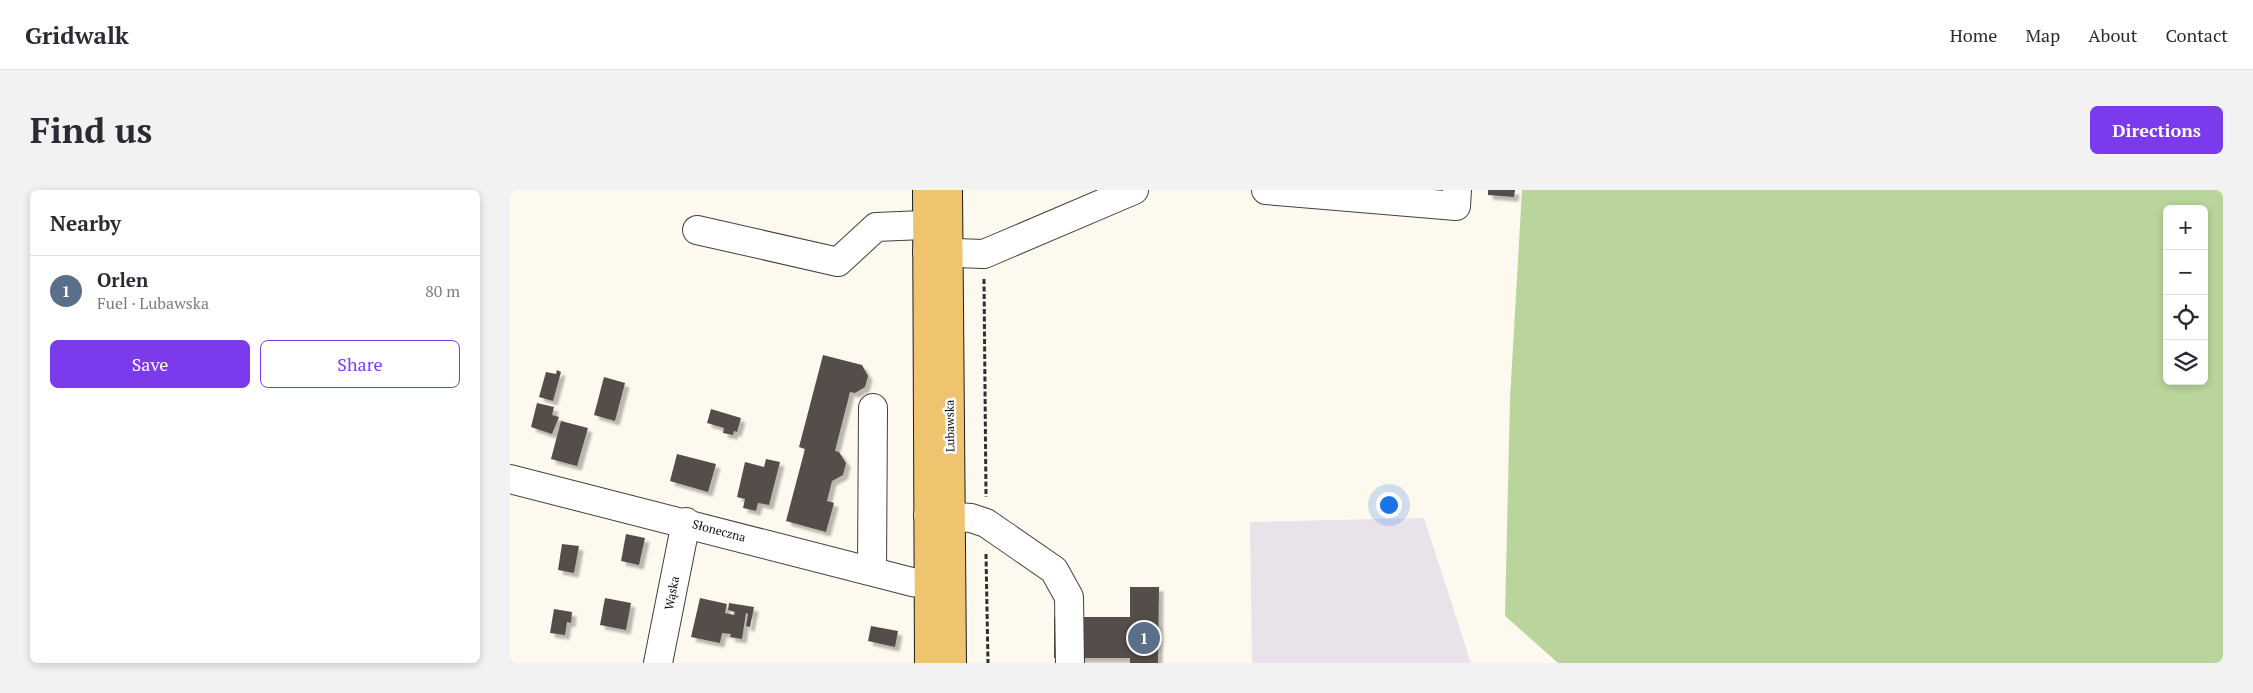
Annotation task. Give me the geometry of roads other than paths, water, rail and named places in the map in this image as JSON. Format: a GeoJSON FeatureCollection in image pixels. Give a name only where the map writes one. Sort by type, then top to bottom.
{"type":"FeatureCollection","features":[{"type":"Feature","properties":{"kind":"main road","name":"Lubawska"},"geometry":{"type":"LineString","coordinates":[[927,190],[937,224],[940,516],[952,614],[952,663]]}},
{"type":"Feature","properties":{"kind":"main road","name":"Lubawska"},"geometry":{"type":"LineString","coordinates":[[937,224],[948,190]]}},
{"type":"Feature","properties":{"kind":"main road","name":"Lubawska"},"geometry":{"type":"LineString","coordinates":[[929,663],[929,584],[940,516]]}},
{"type":"Feature","properties":{"kind":"main road"},"geometry":{"type":"LineString","coordinates":[[929,584],[938,587],[944,595],[952,614]]}},
{"type":"Feature","properties":{"kind":"street"},"geometry":{"type":"LineString","coordinates":[[937,252],[984,254],[1134,190]]}},
{"type":"Feature","properties":{"kind":"street"},"geometry":{"type":"LineString","coordinates":[[1266,190],[1456,206],[1457,190]]}},
{"type":"Feature","properties":{"kind":"street"},"geometry":{"type":"LineString","coordinates":[[697,230],[838,262],[876,227],[937,224]]}},
{"type":"Feature","properties":{"kind":"street"},"geometry":{"type":"LineString","coordinates":[[872,571],[873,408]]}},
{"type":"Feature","properties":{"kind":"street","name":"Słoneczna"},"geometry":{"type":"LineString","coordinates":[[510,479],[686,522],[912,582],[929,584]]}},
{"type":"Feature","properties":{"kind":"street"},"geometry":{"type":"LineString","coordinates":[[940,516],[971,518],[986,523],[1054,570],[1069,598],[1070,663]]}},
{"type":"Feature","properties":{"kind":"street","name":"Wąska"},"geometry":{"type":"LineString","coordinates":[[658,663],[686,522]]}},
{"type":"Feature","properties":{"kind":"place","name":"Orlen"},"geometry":{"type":"Point","coordinates":[1144,638]}}]}
